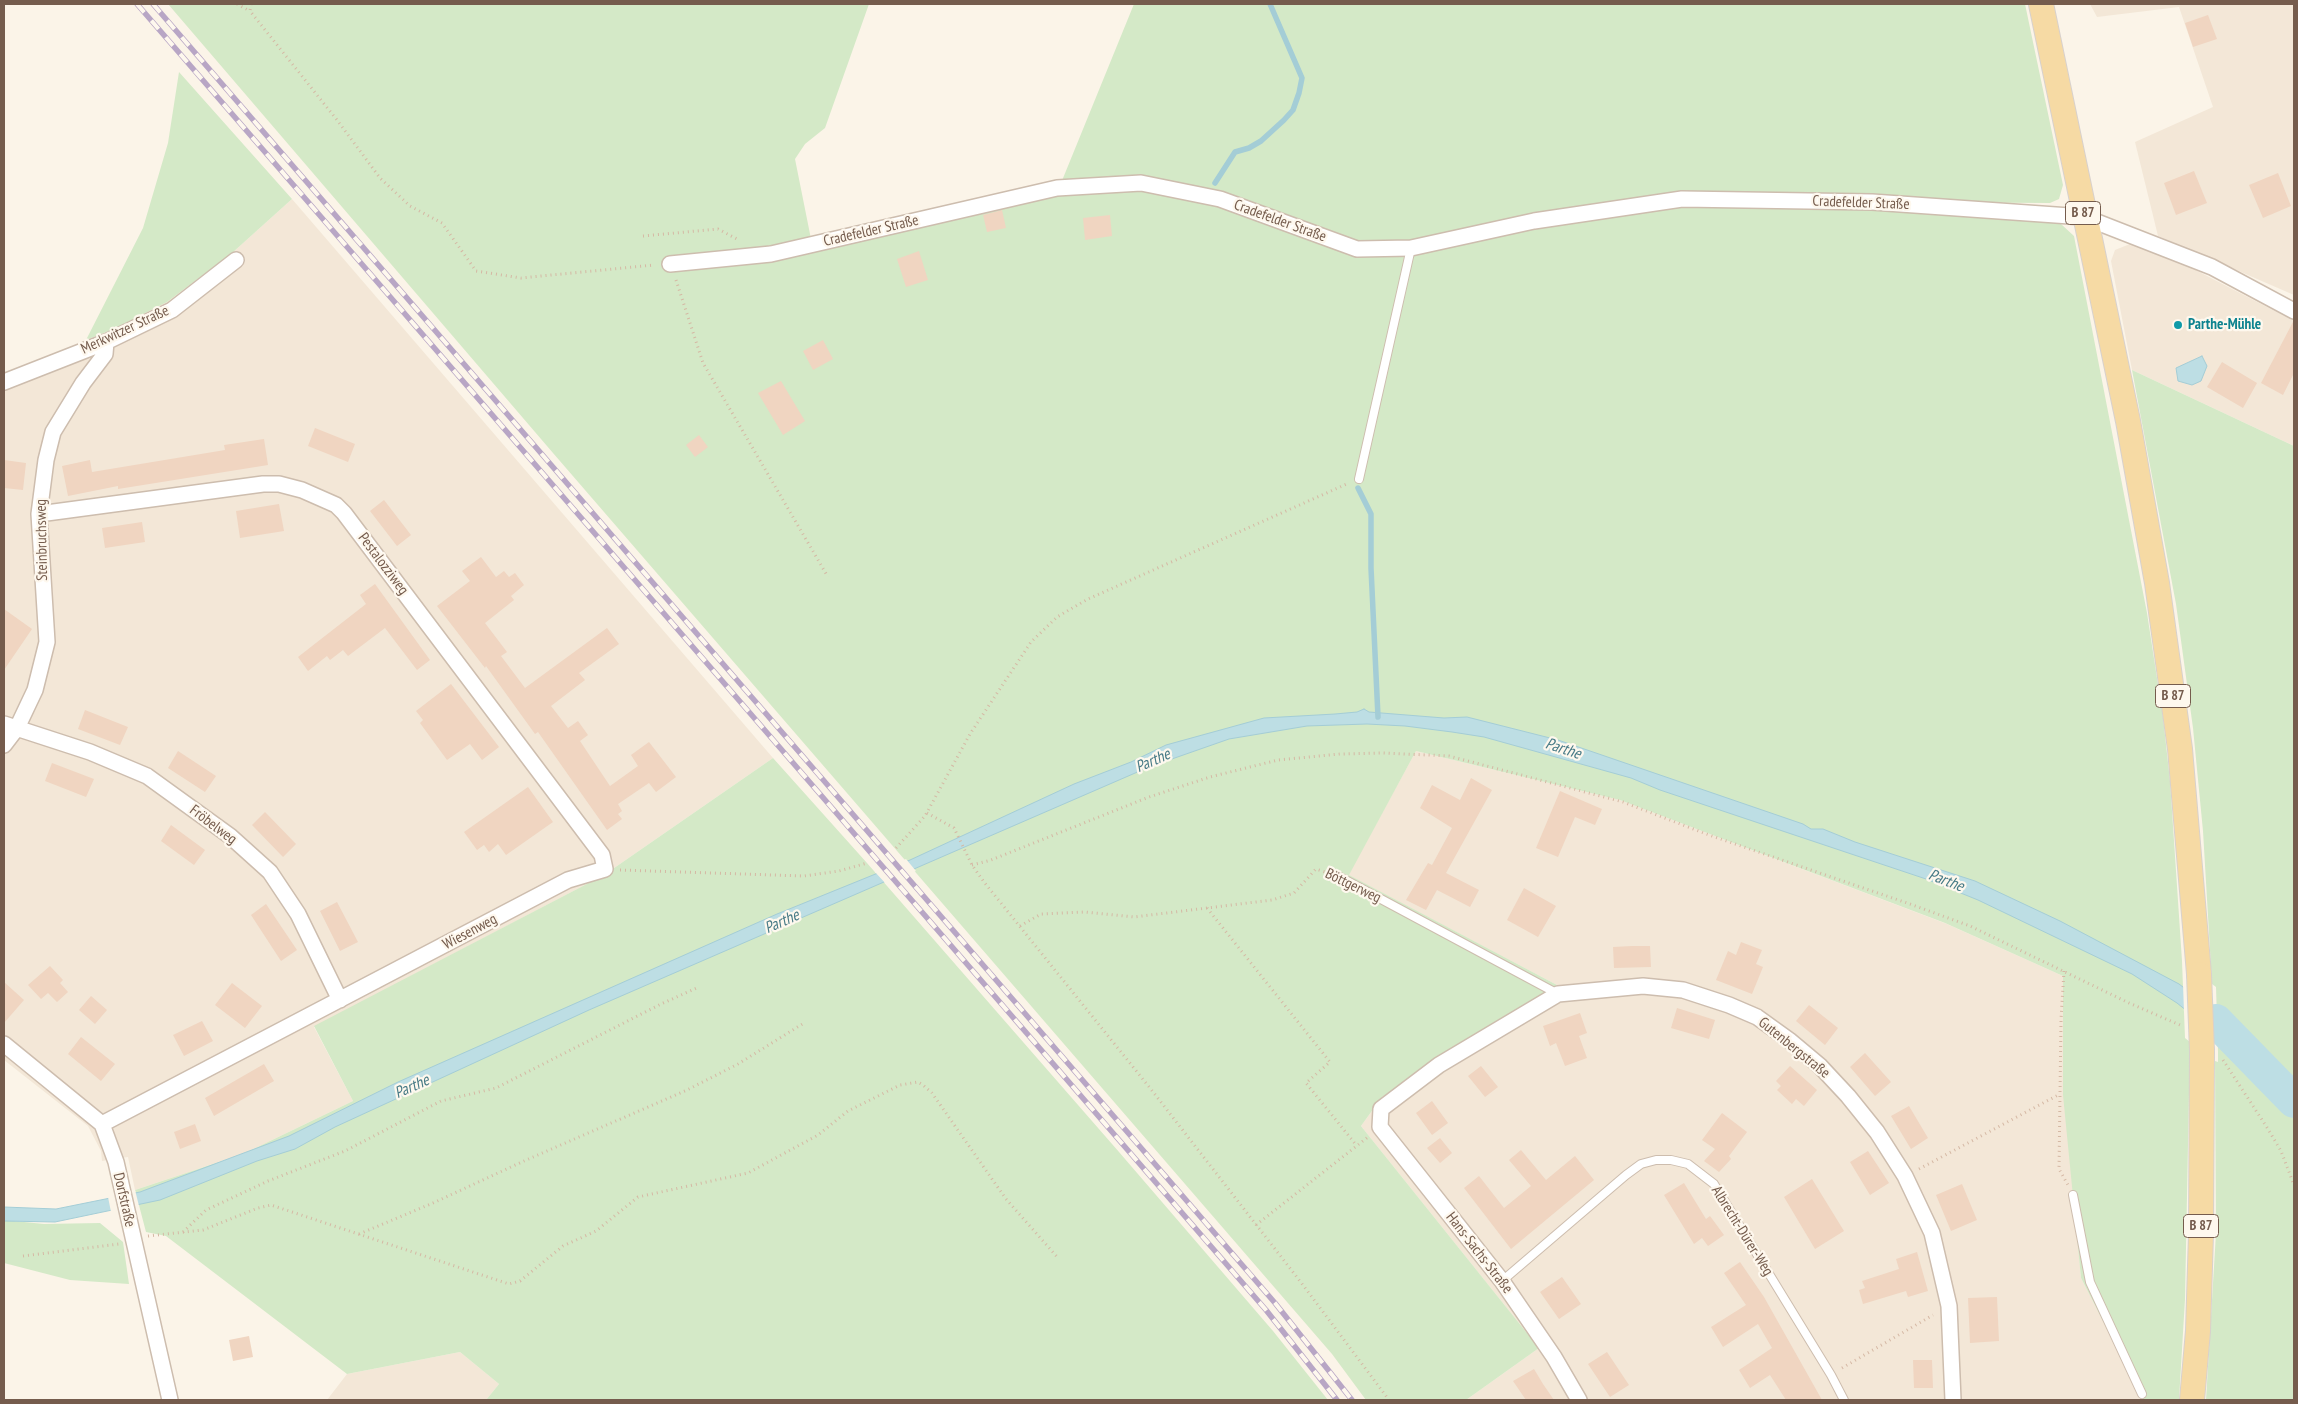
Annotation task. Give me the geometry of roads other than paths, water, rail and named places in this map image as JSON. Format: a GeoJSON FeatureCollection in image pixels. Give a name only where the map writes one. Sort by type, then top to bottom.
{"type":"FeatureCollection","features":[{"type":"Feature","properties":{"kind":"main road","name":"B 87"},"geometry":{"type":"LineString","coordinates":[[2041,4],[2128,421],[2157,583],[2180,749],[2199,974],[2212,1054],[2198,1331],[2192,1400]]}},
{"type":"Feature","properties":{"kind":"street","name":"Cradefelder Straße"},"geometry":{"type":"LineString","coordinates":[[670,264],[771,254],[1057,188],[1141,183],[1220,199],[1357,249],[1411,248],[1534,222],[1682,199],[1872,202],[2084,217],[2212,267],[2294,311]]}},
{"type":"Feature","properties":{"kind":"street","name":"Merkwitzer Straße"},"geometry":{"type":"LineString","coordinates":[[4,382],[106,342],[172,310],[236,260]]}},
{"type":"Feature","properties":{"kind":"street","name":"Steinbruchsweg"},"geometry":{"type":"LineString","coordinates":[[4,745],[10,726],[35,690],[47,642],[39,514],[46,460],[54,432],[84,383],[105,354],[106,342]]}},
{"type":"Feature","properties":{"kind":"street","name":"Pestalozziweg"},"geometry":{"type":"LineString","coordinates":[[39,514],[263,484],[280,484],[302,490],[336,505],[602,855],[605,869]]}},
{"type":"Feature","properties":{"kind":"street","name":"Fröbelweg"},"geometry":{"type":"LineString","coordinates":[[10,726],[90,752],[147,776],[230,836],[270,872],[298,914],[340,1000]]}},
{"type":"Feature","properties":{"kind":"street","name":"Wiesenweg"},"geometry":{"type":"LineString","coordinates":[[102,1124],[568,880],[605,869]]}},
{"type":"Feature","properties":{"kind":"street","name":"Gutenbergstraße"},"geometry":{"type":"LineString","coordinates":[[1380,1127],[1381,1109],[1439,1065],[1558,994],[1643,986],[1683,990],[1729,1005],[1756,1017],[1807,1056],[1848,1096],[1877,1132],[1905,1176],[1932,1233],[1949,1306],[1953,1400]]}},
{"type":"Feature","properties":{"kind":"street"},"geometry":{"type":"LineString","coordinates":[[4,1044],[102,1124]]}},
{"type":"Feature","properties":{"kind":"street","name":"Dorfstraße"},"geometry":{"type":"LineString","coordinates":[[102,1124],[116,1162],[170,1400]]}},
{"type":"Feature","properties":{"kind":"street","name":"Hans-Sachs-Straße"},"geometry":{"type":"LineString","coordinates":[[1380,1127],[1502,1281],[1554,1357],[1579,1400]]}},
{"type":"Feature","properties":{"kind":"lane"},"geometry":{"type":"LineString","coordinates":[[1359,479],[1411,248]]}},
{"type":"Feature","properties":{"kind":"lane","name":"Böttgerweg"},"geometry":{"type":"LineString","coordinates":[[1338,876],[1558,994]]}},
{"type":"Feature","properties":{"kind":"lane","name":"Albrecht-Dürer-Weg"},"geometry":{"type":"LineString","coordinates":[[1502,1281],[1626,1174],[1641,1164],[1656,1160],[1671,1160],[1688,1164],[1714,1184],[1831,1375],[1844,1400]]}},
{"type":"Feature","properties":{"kind":"lane"},"geometry":{"type":"LineString","coordinates":[[2073,1194],[2090,1282],[2142,1394]]}},
{"type":"Feature","properties":{"kind":"water"},"geometry":{"type":"Polygon","coordinates":[[[2202,356],[2207,366],[2201,381],[2192,385],[2178,381],[2176,368],[2202,356]]]}},
{"type":"Feature","properties":{"kind":"water"},"geometry":{"type":"Polygon","coordinates":[[[1364,709],[1369,712],[1444,718],[1467,717],[1558,740],[1803,824],[1811,829],[1823,829],[1855,842],[1975,881],[2060,921],[2179,984],[2208,1006],[2252,1048],[2243,1061],[2223,1040],[2177,1003],[2132,974],[1978,900],[1926,879],[1660,790],[1631,778],[1484,737],[1405,726],[1367,724],[1307,726],[1229,739],[1149,767],[589,1010],[335,1127],[295,1149],[257,1161],[160,1200],[55,1222],[4,1221],[4,1207],[56,1209],[140,1192],[289,1136],[398,1082],[777,914],[910,860],[1074,784],[1131,762],[1166,745],[1264,718],[1335,714],[1357,712],[1364,709]]]}},
{"type":"Feature","properties":{"kind":"waterway"},"geometry":{"type":"LineString","coordinates":[[1215,183],[1235,152],[1249,148],[1261,141],[1284,120],[1293,110],[1299,93],[1302,78],[1270,4]]}},
{"type":"Feature","properties":{"kind":"waterway"},"geometry":{"type":"LineString","coordinates":[[1358,488],[1371,514],[1371,568],[1378,717]]}},
{"type":"Feature","properties":{"kind":"waterway","name":"Parthe"},"geometry":{"type":"LineString","coordinates":[[2216,1021],[2294,1101]]}},
{"type":"Feature","properties":{"kind":"railway"},"geometry":{"type":"LineString","coordinates":[[137,4],[1266,1310],[1337,1400]]}},
{"type":"Feature","properties":{"kind":"railway"},"geometry":{"type":"LineString","coordinates":[[153,4],[1275,1303],[1352,1400]]}},
{"type":"Feature","properties":{"kind":"place","name":"Parthe-Mühle"},"geometry":{"type":"Point","coordinates":[2178,325]}}]}
